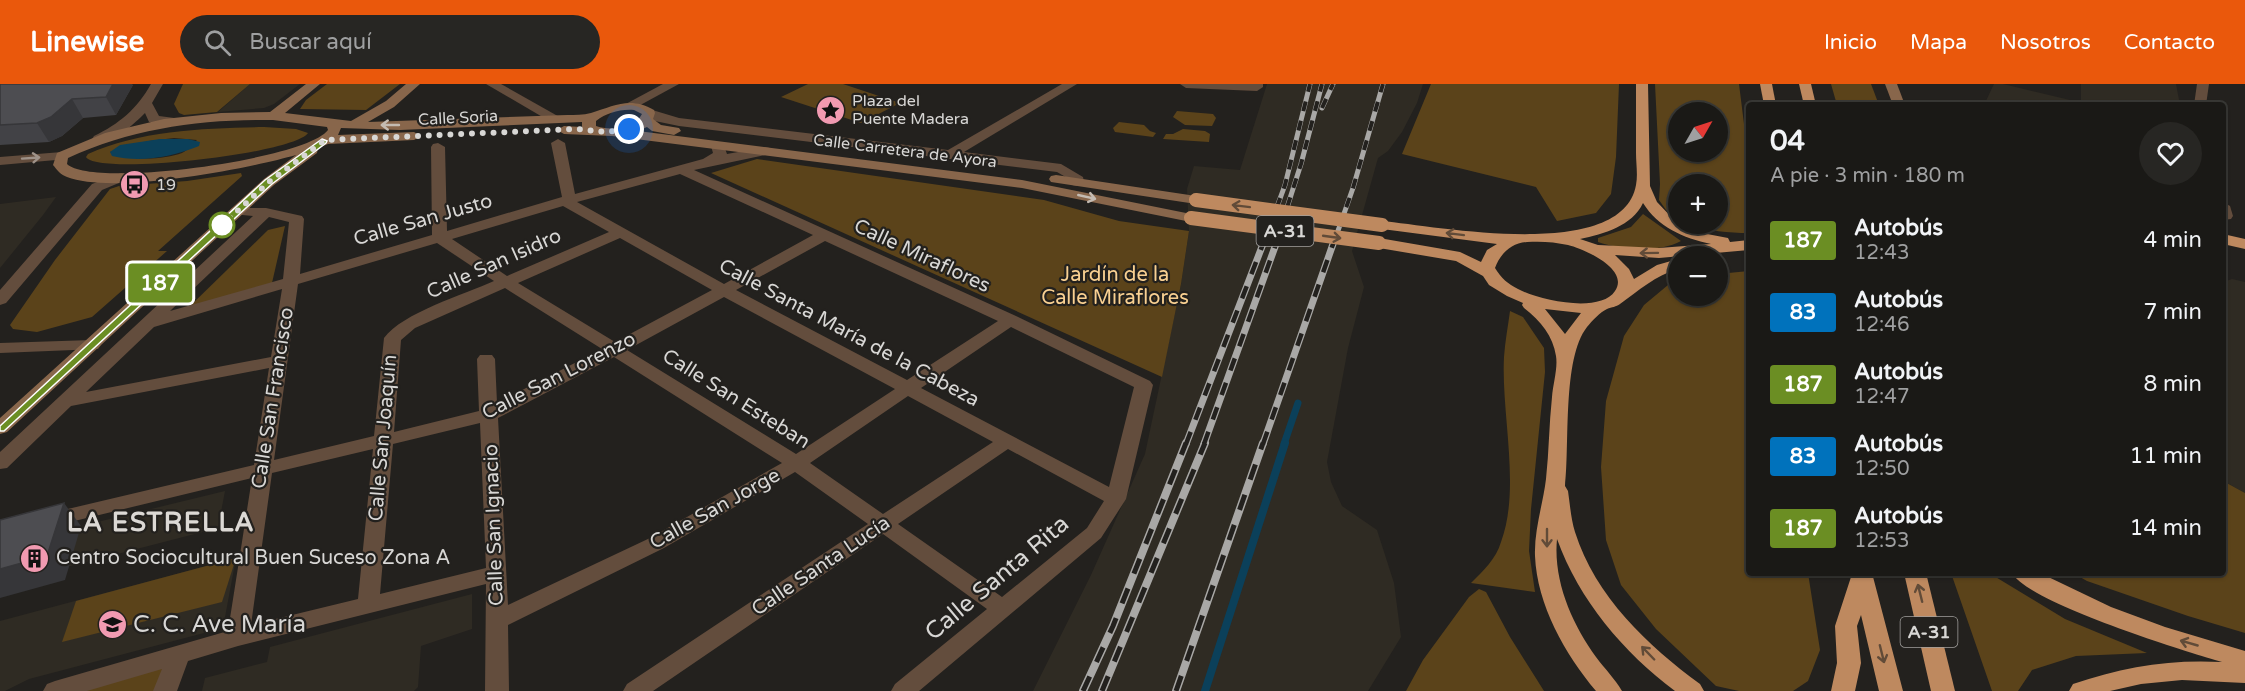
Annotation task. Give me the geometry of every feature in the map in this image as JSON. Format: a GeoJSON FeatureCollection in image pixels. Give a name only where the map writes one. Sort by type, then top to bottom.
{"type":"FeatureCollection","features":[{"type":"Feature","properties":{"kind":"highway"},"geometry":{"type":"LineString","coordinates":[[1642,84],[1643,186],[1652,207],[1666,221],[1689,233],[1715,241],[1746,244]]}},
{"type":"Feature","properties":{"kind":"highway"},"geometry":{"type":"LineString","coordinates":[[1766,84],[1769,102]]}},
{"type":"Feature","properties":{"kind":"highway"},"geometry":{"type":"LineString","coordinates":[[1805,84],[1809,102]]}},
{"type":"Feature","properties":{"kind":"highway"},"geometry":{"type":"LineString","coordinates":[[1554,239],[1587,233],[1618,222],[1633,208],[1643,186]]}},
{"type":"Feature","properties":{"kind":"highway","name":"A-31"},"geometry":{"type":"LineString","coordinates":[[1196,200],[1493,239],[1554,239],[1612,252],[1659,253],[1746,244]]}},
{"type":"Feature","properties":{"kind":"highway","name":"A-31"},"geometry":{"type":"LineString","coordinates":[[1191,218],[1379,243],[1460,257],[1488,272],[1497,284],[1520,298],[1562,308],[1588,310],[1615,300],[1623,292],[1626,282],[1625,275],[1612,260],[1592,249]]}},
{"type":"Feature","properties":{"kind":"highway"},"geometry":{"type":"LineString","coordinates":[[1488,272],[1486,265],[1492,253],[1514,239]]}},
{"type":"Feature","properties":{"kind":"highway"},"geometry":{"type":"LineString","coordinates":[[2226,239],[2245,242]]}},
{"type":"Feature","properties":{"kind":"highway"},"geometry":{"type":"LineString","coordinates":[[2226,253],[2245,256]]}},
{"type":"Feature","properties":{"kind":"highway"},"geometry":{"type":"LineString","coordinates":[[1728,258],[1746,257]]}},
{"type":"Feature","properties":{"kind":"highway"},"geometry":{"type":"LineString","coordinates":[[1623,292],[1668,267]]}},
{"type":"Feature","properties":{"kind":"highway"},"geometry":{"type":"LineString","coordinates":[[1520,298],[1535,308],[1554,328],[1559,335],[1565,359],[1556,480],[1546,537],[1547,566],[1557,608],[1583,654],[1610,691]]}},
{"type":"Feature","properties":{"kind":"highway"},"geometry":{"type":"LineString","coordinates":[[1565,359],[1583,320],[1599,307]]}},
{"type":"Feature","properties":{"kind":"highway"},"geometry":{"type":"LineString","coordinates":[[1556,480],[1566,536],[1576,563],[1599,601],[1651,656],[1692,691]]}},
{"type":"Feature","properties":{"kind":"highway"},"geometry":{"type":"LineString","coordinates":[[1843,691],[1849,663],[1846,626],[1862,576]]}},
{"type":"Feature","properties":{"kind":"highway","name":"A-31"},"geometry":{"type":"LineString","coordinates":[[1862,576],[1892,691]]}},
{"type":"Feature","properties":{"kind":"highway","name":"A-31"},"geometry":{"type":"LineString","coordinates":[[1916,576],[1943,691]]}},
{"type":"Feature","properties":{"kind":"highway"},"geometry":{"type":"LineString","coordinates":[[2029,576],[2080,603],[2136,628],[2245,660]]}},
{"type":"Feature","properties":{"kind":"highway"},"geometry":{"type":"LineString","coordinates":[[2081,691],[2114,678],[2156,672],[2224,671],[2245,674]]}},
{"type":"Feature","properties":{"kind":"main road"},"geometry":{"type":"LineString","coordinates":[[273,116],[314,84]]}},
{"type":"Feature","properties":{"kind":"main road"},"geometry":{"type":"LineString","coordinates":[[0,428],[269,182],[326,140],[390,104],[414,84]]}},
{"type":"Feature","properties":{"kind":"main road"},"geometry":{"type":"LineString","coordinates":[[1891,84],[1898,102]]}},
{"type":"Feature","properties":{"kind":"main road"},"geometry":{"type":"LineString","coordinates":[[614,132],[636,127],[647,116],[644,108],[628,106]]}},
{"type":"Feature","properties":{"kind":"main road","name":"Calle Soria"},"geometry":{"type":"LineString","coordinates":[[62,156],[117,133],[177,122],[273,116],[352,125],[556,119],[595,116],[610,109],[628,106]]}},
{"type":"Feature","properties":{"kind":"main road"},"geometry":{"type":"LineString","coordinates":[[592,130],[589,124],[595,116]]}},
{"type":"Feature","properties":{"kind":"main road","name":"Calle Carretera de Ayora"},"geometry":{"type":"LineString","coordinates":[[647,116],[657,128],[1077,182],[1196,200]]}},
{"type":"Feature","properties":{"kind":"main road"},"geometry":{"type":"LineString","coordinates":[[121,177],[157,175],[257,160],[326,140],[334,130],[331,123]]}},
{"type":"Feature","properties":{"kind":"main road","name":"Calle Soria"},"geometry":{"type":"LineString","coordinates":[[326,140],[592,130],[614,132]]}},
{"type":"Feature","properties":{"kind":"main road","name":"Calle Carretera de Ayora"},"geometry":{"type":"LineString","coordinates":[[614,132],[1023,184],[1191,218]]}},
{"type":"Feature","properties":{"kind":"main road"},"geometry":{"type":"LineString","coordinates":[[62,156],[60,165],[64,170],[94,182]]}},
{"type":"Feature","properties":{"kind":"main road"},"geometry":{"type":"LineString","coordinates":[[257,160],[270,168],[269,182]]}},
{"type":"Feature","properties":{"kind":"main road"},"geometry":{"type":"LineString","coordinates":[[2226,235],[2245,242]]}},
{"type":"Feature","properties":{"kind":"street"},"geometry":{"type":"LineString","coordinates":[[99,139],[128,123],[147,104],[157,84]]}},
{"type":"Feature","properties":{"kind":"street"},"geometry":{"type":"LineString","coordinates":[[492,84],[556,119]]}},
{"type":"Feature","properties":{"kind":"street"},"geometry":{"type":"LineString","coordinates":[[628,106],[673,84]]}},
{"type":"Feature","properties":{"kind":"street"},"geometry":{"type":"LineString","coordinates":[[951,154],[1071,84]]}},
{"type":"Feature","properties":{"kind":"street"},"geometry":{"type":"LineString","coordinates":[[1186,84],[1257,86]]}},
{"type":"Feature","properties":{"kind":"street"},"geometry":{"type":"LineString","coordinates":[[2200,102],[2203,84]]}},
{"type":"Feature","properties":{"kind":"street"},"geometry":{"type":"LineString","coordinates":[[147,104],[154,119],[177,122]]}},
{"type":"Feature","properties":{"kind":"street","name":"Calle Carretera de Ayora"},"geometry":{"type":"LineString","coordinates":[[647,116],[680,122],[1061,168],[1076,177],[1077,182]]}},
{"type":"Feature","properties":{"kind":"street"},"geometry":{"type":"LineString","coordinates":[[558,143],[568,200]]}},
{"type":"Feature","properties":{"kind":"street"},"geometry":{"type":"LineString","coordinates":[[708,162],[722,152],[718,146]]}},
{"type":"Feature","properties":{"kind":"street"},"geometry":{"type":"LineString","coordinates":[[438,147],[440,238]]}},
{"type":"Feature","properties":{"kind":"street","name":"Calle San Justo"},"geometry":{"type":"LineString","coordinates":[[149,322],[568,200],[708,162],[765,151]]}},
{"type":"Feature","properties":{"kind":"street"},"geometry":{"type":"LineString","coordinates":[[0,161],[62,156]]}},
{"type":"Feature","properties":{"kind":"street","name":"Calle Miraflores"},"geometry":{"type":"LineString","coordinates":[[681,169],[1144,384]]}},
{"type":"Feature","properties":{"kind":"street"},"geometry":{"type":"LineString","coordinates":[[0,300],[94,182],[121,177]]}},
{"type":"Feature","properties":{"kind":"street","name":"Calle Santa María de la Cabeza"},"geometry":{"type":"LineString","coordinates":[[568,200],[619,233],[723,290],[1116,499]]}},
{"type":"Feature","properties":{"kind":"street","name":"Calle San Francisco"},"geometry":{"type":"LineString","coordinates":[[237,211],[266,212],[297,219],[291,280],[238,637]]}},
{"type":"Feature","properties":{"kind":"street"},"geometry":{"type":"LineString","coordinates":[[0,463],[266,212]]}},
{"type":"Feature","properties":{"kind":"street","name":"Calle San Isidro"},"geometry":{"type":"LineString","coordinates":[[392,342],[393,338],[409,324],[619,233]]}},
{"type":"Feature","properties":{"kind":"street","name":"Calle San Lorenzo"},"geometry":{"type":"LineString","coordinates":[[0,532],[384,442],[489,415],[825,235]]}},
{"type":"Feature","properties":{"kind":"street","name":"Calle San Esteban"},"geometry":{"type":"LineString","coordinates":[[440,238],[506,282],[796,463],[1002,608]]}},
{"type":"Feature","properties":{"kind":"street","name":"Calle San Jorge"},"geometry":{"type":"LineString","coordinates":[[498,620],[657,543],[796,463],[1010,320]]}},
{"type":"Feature","properties":{"kind":"street","name":"Calle San Joaquín"},"geometry":{"type":"LineString","coordinates":[[368,605],[392,342]]}},
{"type":"Feature","properties":{"kind":"street"},"geometry":{"type":"LineString","coordinates":[[0,348],[93,345]]}},
{"type":"Feature","properties":{"kind":"street","name":"Calle San Ignacio"},"geometry":{"type":"LineString","coordinates":[[486,359],[497,573],[497,691]]}},
{"type":"Feature","properties":{"kind":"street"},"geometry":{"type":"LineString","coordinates":[[68,401],[279,361]]}},
{"type":"Feature","properties":{"kind":"street","name":"Calle Santa Rita"},"geometry":{"type":"LineString","coordinates":[[903,691],[1094,534],[1116,499],[1144,384]]}},
{"type":"Feature","properties":{"kind":"street","name":"Calle Santa Lucía"},"geometry":{"type":"LineString","coordinates":[[635,691],[1007,441]]}},
{"type":"Feature","properties":{"kind":"street"},"geometry":{"type":"LineString","coordinates":[[55,691],[238,637],[497,573]]}},
{"type":"Feature","properties":{"kind":"street"},"geometry":{"type":"LineString","coordinates":[[165,691],[179,654]]}},
{"type":"Feature","properties":{"kind":"shaded area"},"geometry":{"type":"Polygon","coordinates":[[[250,84],[300,84],[274,104],[264,108],[218,112],[250,84]]]}},
{"type":"Feature","properties":{"kind":"shaded area"},"geometry":{"type":"Polygon","coordinates":[[[1267,84],[1423,84],[1417,103],[1402,132],[1388,151],[1378,158],[1352,251],[1364,287],[1348,348],[1327,462],[1331,482],[1342,506],[1377,530],[1394,583],[1401,637],[1368,691],[1033,691],[1091,575],[1145,454],[1181,284],[1189,231],[1187,189],[1194,166],[1240,170],[1267,84]]]}},
{"type":"Feature","properties":{"kind":"shaded area"},"geometry":{"type":"Polygon","coordinates":[[[1994,84],[2003,84],[2070,100],[2069,102],[1985,102],[1994,84]]]}},
{"type":"Feature","properties":{"kind":"shaded area"},"geometry":{"type":"Polygon","coordinates":[[[2081,84],[2176,84],[2179,102],[2081,102],[2081,84]]]}},
{"type":"Feature","properties":{"kind":"shaded area"},"geometry":{"type":"Polygon","coordinates":[[[56,197],[43,215],[0,268],[0,204],[56,197]]]}},
{"type":"Feature","properties":{"kind":"shaded area"},"geometry":{"type":"Polygon","coordinates":[[[2232,279],[2245,282],[2245,493],[2226,483],[2226,281],[2232,279]]]}},
{"type":"Feature","properties":{"kind":"shaded area"},"geometry":{"type":"Polygon","coordinates":[[[225,491],[218,528],[67,567],[81,526],[225,491]]]}},
{"type":"Feature","properties":{"kind":"shaded area","name":"C. C. Ave María"},"geometry":{"type":"Polygon","coordinates":[[[236,558],[223,628],[29,679],[5,691],[0,691],[0,621],[236,558]]]}},
{"type":"Feature","properties":{"kind":"shaded area"},"geometry":{"type":"Polygon","coordinates":[[[472,594],[472,629],[421,646],[418,687],[414,691],[202,691],[205,678],[267,662],[270,647],[472,594]]]}},
{"type":"Feature","properties":{"kind":"green space"},"geometry":{"type":"Polygon","coordinates":[[[183,84],[250,84],[217,112],[184,115],[179,113],[174,104],[183,84]]]}},
{"type":"Feature","properties":{"kind":"green space"},"geometry":{"type":"Polygon","coordinates":[[[327,84],[400,84],[366,110],[300,109],[306,100],[327,84]]]}},
{"type":"Feature","properties":{"kind":"green space"},"geometry":{"type":"Polygon","coordinates":[[[808,84],[843,84],[900,103],[861,123],[781,97],[808,84]]]}},
{"type":"Feature","properties":{"kind":"green space"},"geometry":{"type":"Polygon","coordinates":[[[1431,84],[1619,84],[1616,157],[1611,194],[1596,213],[1557,221],[1536,187],[1402,154],[1431,84]]]}},
{"type":"Feature","properties":{"kind":"green space"},"geometry":{"type":"Polygon","coordinates":[[[1655,84],[1739,84],[1746,140],[1746,233],[1728,232],[1728,174],[1668,174],[1668,212],[1659,200],[1655,84]]]}},
{"type":"Feature","properties":{"kind":"green space"},"geometry":{"type":"Polygon","coordinates":[[[1831,84],[1871,84],[1878,102],[1836,102],[1831,84]]]}},
{"type":"Feature","properties":{"kind":"green space"},"geometry":{"type":"Polygon","coordinates":[[[1177,111],[1213,114],[1216,118],[1212,126],[1185,125],[1173,117],[1177,111]]]}},
{"type":"Feature","properties":{"kind":"green space"},"geometry":{"type":"Polygon","coordinates":[[[1119,122],[1144,125],[1156,133],[1153,137],[1115,132],[1113,128],[1119,122]]]}},
{"type":"Feature","properties":{"kind":"green space"},"geometry":{"type":"Polygon","coordinates":[[[264,127],[296,129],[308,133],[295,141],[269,148],[196,160],[123,164],[98,162],[86,157],[108,146],[152,135],[264,127]],[[174,138],[149,141],[110,152],[136,158],[166,157],[182,153],[197,140],[174,138]]]}},
{"type":"Feature","properties":{"kind":"green space"},"geometry":{"type":"Polygon","coordinates":[[[1183,129],[1205,131],[1210,134],[1209,142],[1163,139],[1166,134],[1173,134],[1183,129]]]}},
{"type":"Feature","properties":{"kind":"green space","name":"Jardín de la Calle Miraflores"},"geometry":{"type":"Polygon","coordinates":[[[757,159],[1044,200],[1119,221],[1189,231],[1162,377],[711,173],[757,159]]]}},
{"type":"Feature","properties":{"kind":"green space"},"geometry":{"type":"Polygon","coordinates":[[[241,173],[242,176],[158,251],[167,251],[92,317],[37,332],[13,329],[10,325],[55,260],[110,189],[119,186],[187,181],[241,173]]]}},
{"type":"Feature","properties":{"kind":"green space"},"geometry":{"type":"Polygon","coordinates":[[[1643,214],[1668,234],[1681,241],[1651,249],[1617,247],[1598,242],[1598,238],[1631,227],[1643,214]]]}},
{"type":"Feature","properties":{"kind":"green space"},"geometry":{"type":"Polygon","coordinates":[[[285,226],[272,283],[188,308],[268,230],[285,226]]]}},
{"type":"Feature","properties":{"kind":"green space"},"geometry":{"type":"Polygon","coordinates":[[[1746,271],[1746,576],[1808,576],[1820,650],[1808,681],[1793,691],[1739,691],[1716,686],[1656,629],[1621,585],[1606,540],[1601,467],[1606,401],[1624,336],[1644,305],[1668,285],[1668,306],[1728,306],[1728,273],[1746,271]]]}},
{"type":"Feature","properties":{"kind":"green space"},"geometry":{"type":"Polygon","coordinates":[[[1510,311],[1523,317],[1544,348],[1545,372],[1529,551],[1535,592],[1471,583],[1496,554],[1507,521],[1510,475],[1504,357],[1510,311]]]}},
{"type":"Feature","properties":{"kind":"green space"},"geometry":{"type":"Polygon","coordinates":[[[2226,483],[2245,493],[2245,633],[2087,581],[2078,576],[2226,576],[2226,483]]]}},
{"type":"Feature","properties":{"kind":"green space"},"geometry":{"type":"Polygon","coordinates":[[[236,558],[222,602],[62,642],[76,601],[236,558]]]}},
{"type":"Feature","properties":{"kind":"green space"},"geometry":{"type":"Polygon","coordinates":[[[1952,576],[1994,576],[2065,619],[2147,653],[2076,656],[2032,670],[2018,691],[1992,691],[1952,576]]]}},
{"type":"Feature","properties":{"kind":"green space"},"geometry":{"type":"Polygon","coordinates":[[[1479,589],[1486,592],[1510,637],[1544,691],[1406,691],[1423,660],[1469,597],[1479,589]]]}},
{"type":"Feature","properties":{"kind":"green space"},"geometry":{"type":"Polygon","coordinates":[[[175,657],[159,691],[67,691],[175,657]]]}},
{"type":"Feature","properties":{"kind":"water"},"geometry":{"type":"Polygon","coordinates":[[[160,139],[188,139],[200,142],[199,146],[189,150],[156,158],[123,158],[112,156],[110,152],[120,145],[160,139]]]}},
{"type":"Feature","properties":{"kind":"building"},"geometry":{"type":"Polygon","coordinates":[[[0,84],[113,84],[106,97],[72,99],[51,117],[37,123],[0,125],[0,84]]]}},
{"type":"Feature","properties":{"kind":"building"},"geometry":{"type":"Polygon","coordinates":[[[64,503],[47,556],[0,569],[0,520],[64,503]]]}},
{"type":"Feature","properties":{"kind":"waterway"},"geometry":{"type":"LineString","coordinates":[[1284,444],[1298,403]]}},
{"type":"Feature","properties":{"kind":"waterway"},"geometry":{"type":"LineString","coordinates":[[1205,691],[1285,443]]}},
{"type":"Feature","properties":{"kind":"railway"},"geometry":{"type":"LineString","coordinates":[[1263,245],[1285,185],[1310,84]]}},
{"type":"Feature","properties":{"kind":"railway"},"geometry":{"type":"LineString","coordinates":[[1275,245],[1301,164],[1322,84]]}},
{"type":"Feature","properties":{"kind":"railway"},"geometry":{"type":"LineString","coordinates":[[1322,108],[1333,84]]}},
{"type":"Feature","properties":{"kind":"railway"},"geometry":{"type":"LineString","coordinates":[[1333,245],[1353,188],[1383,84]]}},
{"type":"Feature","properties":{"kind":"railway"},"geometry":{"type":"LineString","coordinates":[[1186,444],[1263,244]]}},
{"type":"Feature","properties":{"kind":"railway"},"geometry":{"type":"LineString","coordinates":[[1204,444],[1276,244]]}},
{"type":"Feature","properties":{"kind":"railway"},"geometry":{"type":"LineString","coordinates":[[1263,444],[1333,244]]}},
{"type":"Feature","properties":{"kind":"railway"},"geometry":{"type":"LineString","coordinates":[[1083,691],[1113,626],[1186,443]]}},
{"type":"Feature","properties":{"kind":"railway"},"geometry":{"type":"LineString","coordinates":[[1102,691],[1205,443]]}},
{"type":"Feature","properties":{"kind":"railway"},"geometry":{"type":"LineString","coordinates":[[1176,691],[1263,443]]}},
{"type":"Feature","properties":{"kind":"bus line","name":"187"},"geometry":{"type":"LineString","coordinates":[[0,428],[269,182],[322,141]]}},
{"type":"Feature","properties":{"kind":"place","name":"Plaza del Puente Madera"},"geometry":{"type":"Point","coordinates":[831,110]}},
{"type":"Feature","properties":{"kind":"place","name":"19"},"geometry":{"type":"Point","coordinates":[135,185]}},
{"type":"Feature","properties":{"kind":"place","name":"Centro Sociocultural Buen Suceso Zona A"},"geometry":{"type":"Point","coordinates":[35,558]}},
{"type":"Feature","properties":{"kind":"place","name":"C. C. Ave María"},"geometry":{"type":"Point","coordinates":[112,624]}},
{"type":"Feature","properties":{"kind":"district","name":"LA ESTRELLA"},"geometry":{"type":"Point","coordinates":[161,522]}},
{"type":"Feature","properties":{"kind":"route"},"geometry":{"type":"LineString","coordinates":[[222,225],[269,182],[325,140],[577,129],[614,132],[629,129]]}}]}
